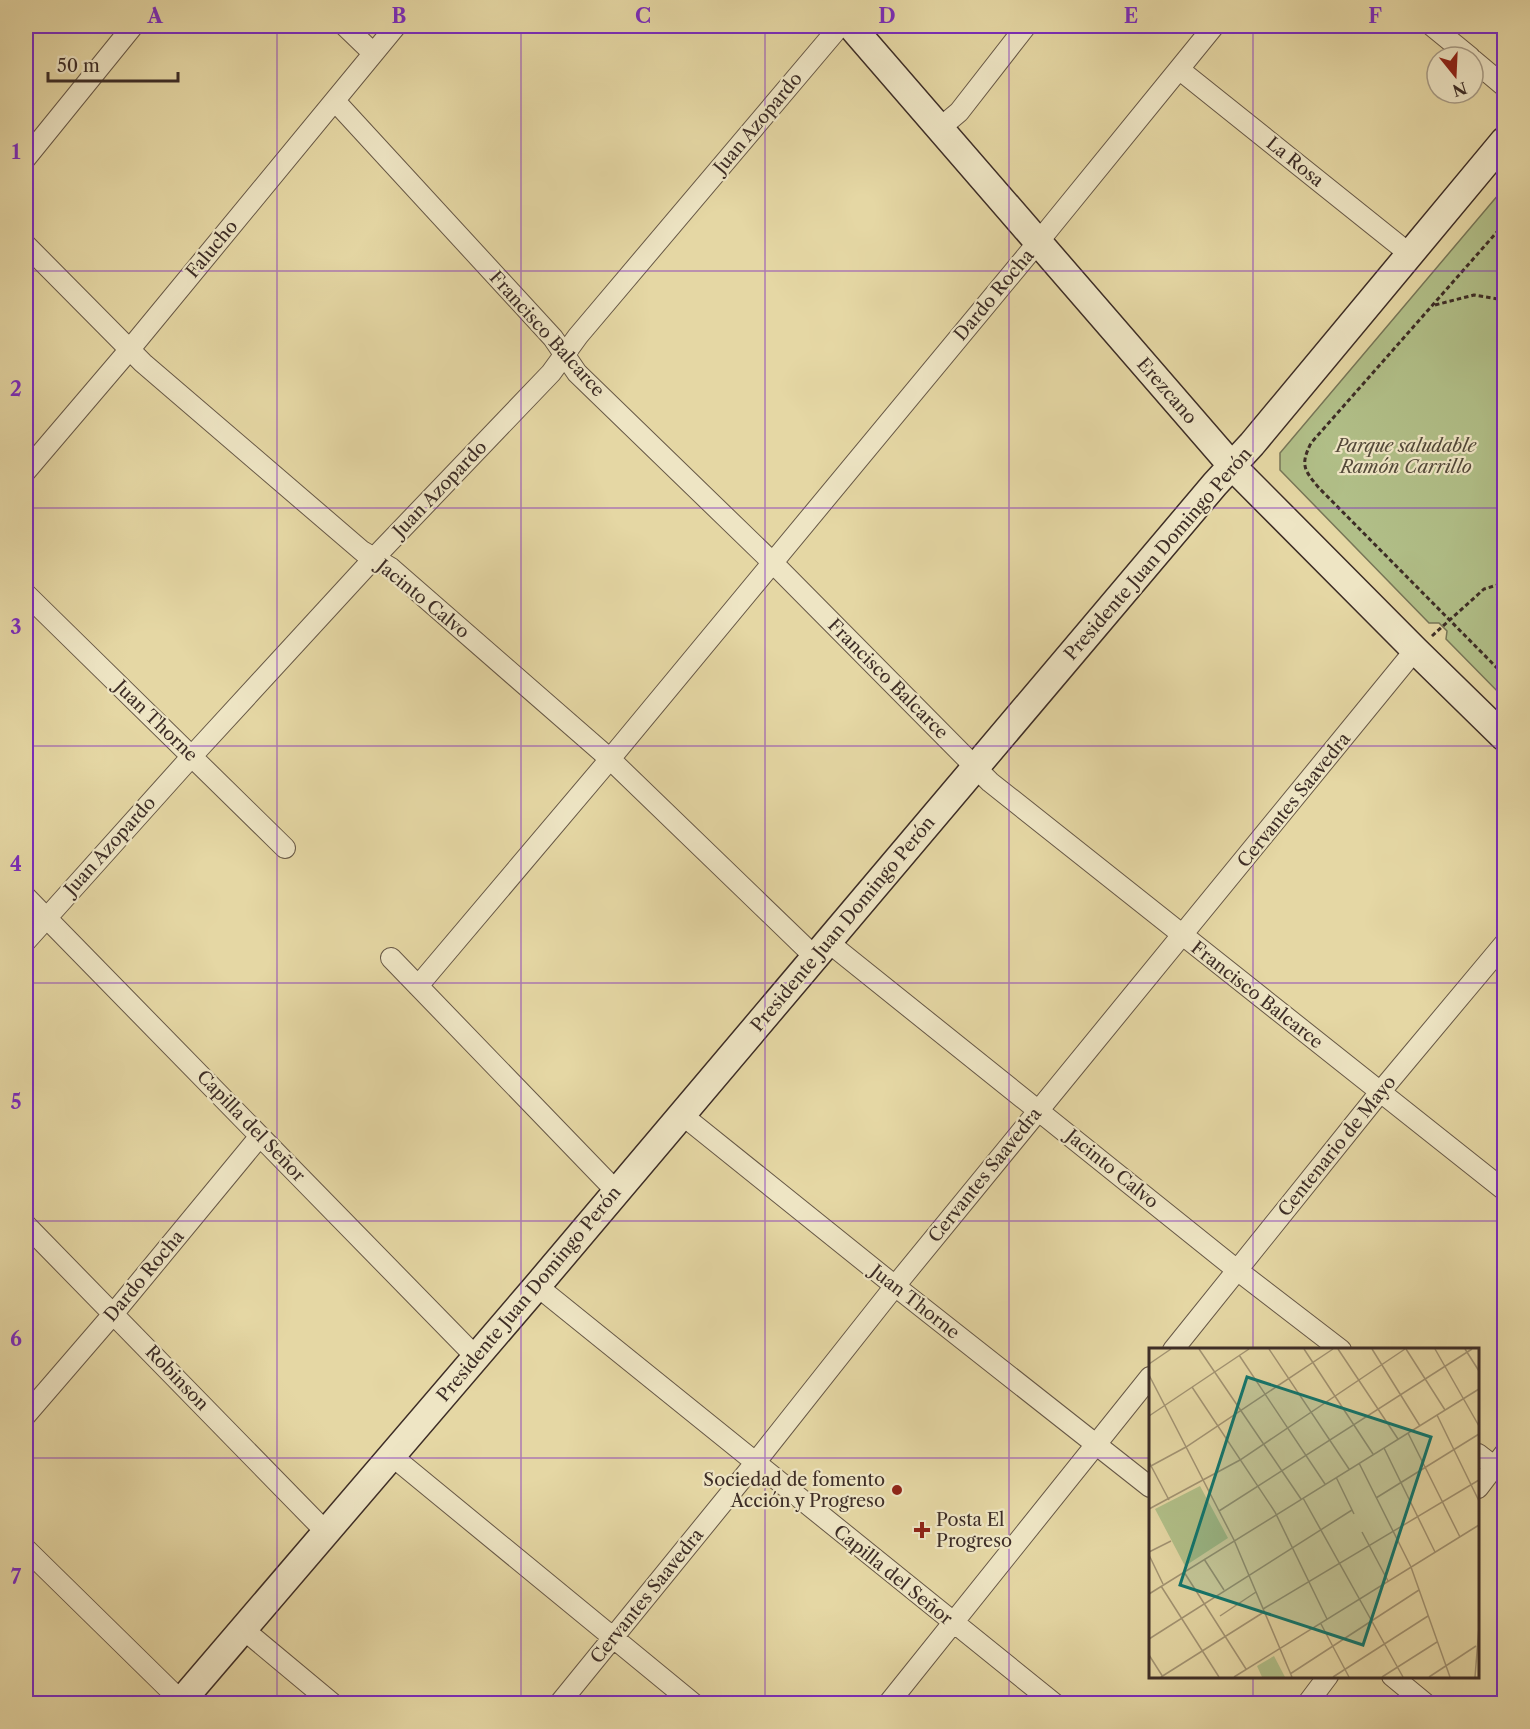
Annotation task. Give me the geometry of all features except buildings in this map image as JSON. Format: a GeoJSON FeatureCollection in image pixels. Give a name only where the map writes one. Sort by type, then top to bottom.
{"type":"FeatureCollection","features":[{"type":"Feature","properties":{"kind":"street"},"geometry":{"type":"LineString","coordinates":[[26,158],[133,26]]}},
{"type":"Feature","properties":{"kind":"street"},"geometry":{"type":"LineString","coordinates":[[345,26],[372,53]]}},
{"type":"Feature","properties":{"kind":"street","name":"Falucho"},"geometry":{"type":"LineString","coordinates":[[26,471],[130,349],[396,26]]}},
{"type":"Feature","properties":{"kind":"street","name":"Juan Azopardo"},"geometry":{"type":"LineString","coordinates":[[26,941],[374,558],[551,373],[840,26]]}},
{"type":"Feature","properties":{"kind":"street","name":"Erezcano"},"geometry":{"type":"LineString","coordinates":[[851,26],[1233,467],[1504,737]]}},
{"type":"Feature","properties":{"kind":"street"},"geometry":{"type":"LineString","coordinates":[[940,128],[959,112],[1026,26]]}},
{"type":"Feature","properties":{"kind":"street","name":"Dardo Rocha"},"geometry":{"type":"LineString","coordinates":[[418,986],[610,759],[1214,26]]}},
{"type":"Feature","properties":{"kind":"street"},"geometry":{"type":"LineString","coordinates":[[1432,26],[1455,45]]}},
{"type":"Feature","properties":{"kind":"street","name":"La Rosa"},"geometry":{"type":"LineString","coordinates":[[1180,70],[1411,255]]}},
{"type":"Feature","properties":{"kind":"street"},"geometry":{"type":"LineString","coordinates":[[1485,70],[1504,86]]}},
{"type":"Feature","properties":{"kind":"street","name":"Francisco Balcarce"},"geometry":{"type":"LineString","coordinates":[[335,101],[553,338],[577,373],[772,562],[990,782],[1504,1190]]}},
{"type":"Feature","properties":{"kind":"street","name":"Presidente Juan Domingo Perón"},"geometry":{"type":"LineString","coordinates":[[180,1702],[537,1286],[1215,484],[1233,467],[1504,141]]}},
{"type":"Feature","properties":{"kind":"street","name":"Jacinto Calvo"},"geometry":{"type":"LineString","coordinates":[[26,245],[143,363],[362,551],[391,568],[610,759],[821,950],[1038,1110],[1237,1270],[1338,1348]]}},
{"type":"Feature","properties":{"kind":"street","name":"Juan Thorne"},"geometry":{"type":"LineString","coordinates":[[26,594],[285,848]]}},
{"type":"Feature","properties":{"kind":"street","name":"Cervantes Saavedra"},"geometry":{"type":"LineString","coordinates":[[559,1704],[895,1286],[1415,650]]}},
{"type":"Feature","properties":{"kind":"street","name":"Capilla del Señor"},"geometry":{"type":"LineString","coordinates":[[26,897],[475,1356]]}},
{"type":"Feature","properties":{"kind":"street","name":"Centenario de Mayo"},"geometry":{"type":"LineString","coordinates":[[1175,1348],[1381,1092],[1504,944]]}},
{"type":"Feature","properties":{"kind":"street"},"geometry":{"type":"LineString","coordinates":[[392,958],[616,1191]]}},
{"type":"Feature","properties":{"kind":"street","name":"Juan Thorne"},"geometry":{"type":"LineString","coordinates":[[681,1114],[1149,1486]]}},
{"type":"Feature","properties":{"kind":"street","name":"Dardo Rocha"},"geometry":{"type":"LineString","coordinates":[[26,1415],[114,1313],[260,1136]]}},
{"type":"Feature","properties":{"kind":"street","name":"Robinson"},"geometry":{"type":"LineString","coordinates":[[26,1225],[326,1532]]}},
{"type":"Feature","properties":{"kind":"street","name":"Capilla del Señor"},"geometry":{"type":"LineString","coordinates":[[537,1286],[1055,1704]]}},
{"type":"Feature","properties":{"kind":"street"},"geometry":{"type":"LineString","coordinates":[[888,1704],[1149,1378]]}},
{"type":"Feature","properties":{"kind":"street"},"geometry":{"type":"LineString","coordinates":[[1479,1454],[1501,1465],[1479,1487]]}},
{"type":"Feature","properties":{"kind":"street"},"geometry":{"type":"LineString","coordinates":[[392,1456],[694,1704]]}},
{"type":"Feature","properties":{"kind":"street"},"geometry":{"type":"LineString","coordinates":[[26,1549],[180,1702]]}},
{"type":"Feature","properties":{"kind":"street"},"geometry":{"type":"LineString","coordinates":[[243,1629],[333,1704]]}},
{"type":"Feature","properties":{"kind":"street"},"geometry":{"type":"LineString","coordinates":[[1307,1704],[1327,1678]]}},
{"type":"Feature","properties":{"kind":"street"},"geometry":{"type":"LineString","coordinates":[[1393,1678],[1426,1704]]}},
{"type":"Feature","properties":{"kind":"path"},"geometry":{"type":"LineString","coordinates":[[1504,224],[1311,442],[1304,457],[1306,473],[1319,488],[1504,675]]}},
{"type":"Feature","properties":{"kind":"path"},"geometry":{"type":"LineString","coordinates":[[1433,305],[1474,295],[1504,300]]}},
{"type":"Feature","properties":{"kind":"path"},"geometry":{"type":"LineString","coordinates":[[1443,627],[1484,589],[1504,583]]}},
{"type":"Feature","properties":{"kind":"green space","name":"Parque saludable Ramón Carrillo"},"geometry":{"type":"Polygon","coordinates":[[[1504,188],[1504,698],[1446,639],[1447,631],[1439,623],[1429,623],[1280,470],[1280,453],[1504,188]]]}},
{"type":"Feature","properties":{"kind":"place","name":"Sociedad de fomento Acción y Progreso"},"geometry":{"type":"Point","coordinates":[897,1490]}},
{"type":"Feature","properties":{"kind":"place","name":"Posta El Progreso"},"geometry":{"type":"Point","coordinates":[922,1530]}}]}
